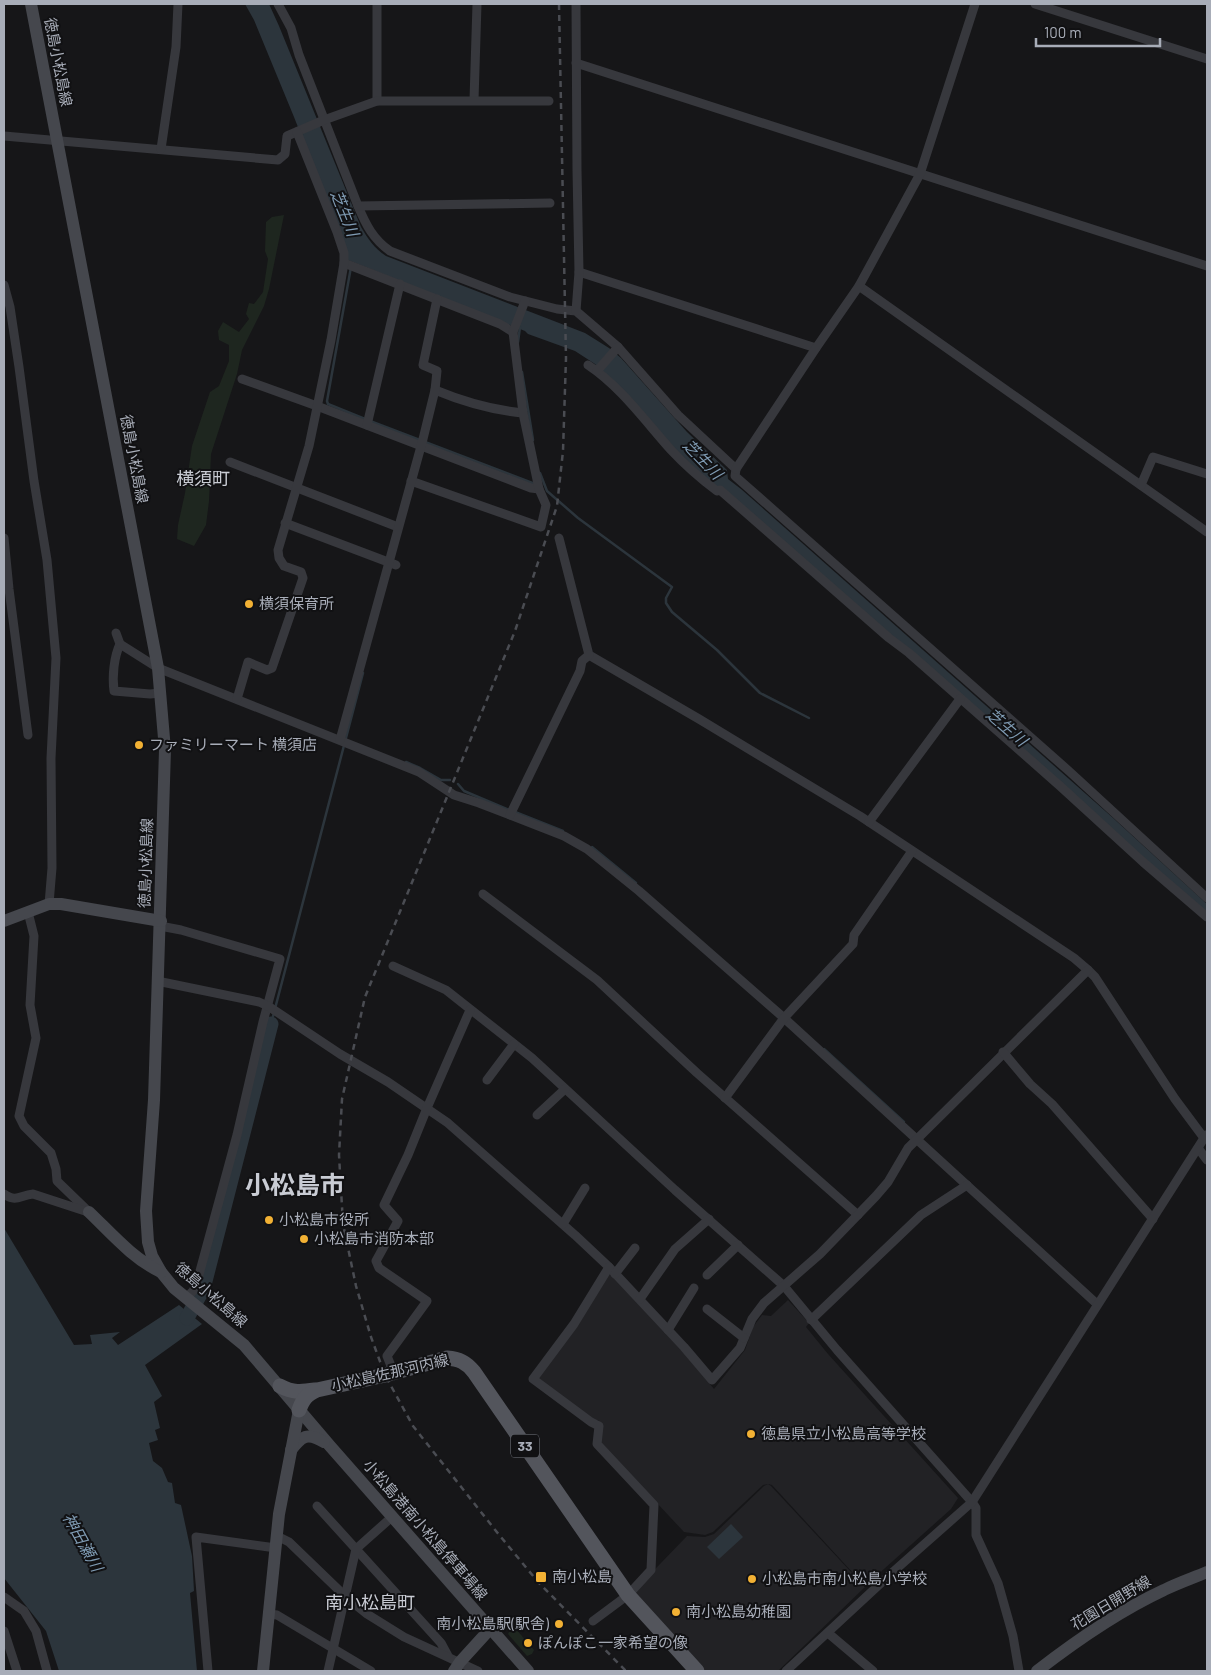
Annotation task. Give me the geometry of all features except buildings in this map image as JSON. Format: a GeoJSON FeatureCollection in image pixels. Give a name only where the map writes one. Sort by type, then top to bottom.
{"type":"FeatureCollection","features":[{"type":"Feature","properties":{"kind":"main road","name":"徳島小松島線"},"geometry":{"type":"LineString","coordinates":[[31,4],[158,668],[165,750],[154,1100],[146,1211],[148,1242],[152,1256],[161,1272],[174,1288],[244,1345],[299,1410]]}},
{"type":"Feature","properties":{"kind":"main road"},"geometry":{"type":"LineString","coordinates":[[4,921],[49,904],[61,904],[91,908],[161,923]]}},
{"type":"Feature","properties":{"kind":"main road"},"geometry":{"type":"LineString","coordinates":[[89,1212],[137,1258],[161,1272]]}},
{"type":"Feature","properties":{"kind":"main road","name":"小松島佐那河内線"},"geometry":{"type":"LineString","coordinates":[[280,1386],[290,1391],[299,1392],[317,1390],[446,1358],[457,1359],[466,1363],[628,1595],[697,1671]]}},
{"type":"Feature","properties":{"kind":"main road","name":"小松島佐那河内線"},"geometry":{"type":"LineString","coordinates":[[299,1410],[302,1399],[317,1390]]}},
{"type":"Feature","properties":{"kind":"main road"},"geometry":{"type":"LineString","coordinates":[[263,1671],[279,1514],[299,1410]]}},
{"type":"Feature","properties":{"kind":"main road","name":"小松島港南小松島停車場線"},"geometry":{"type":"LineString","coordinates":[[299,1410],[528,1671]]}},
{"type":"Feature","properties":{"kind":"main road"},"geometry":{"type":"LineString","coordinates":[[290,1451],[299,1441],[309,1436],[330,1446]]}},
{"type":"Feature","properties":{"kind":"main road","name":"花園日開野線"},"geometry":{"type":"LineString","coordinates":[[1037,1671],[1112,1618],[1164,1590],[1207,1572]]}},
{"type":"Feature","properties":{"kind":"main road"},"geometry":{"type":"LineString","coordinates":[[457,1667],[490,1629]]}},
{"type":"Feature","properties":{"kind":"street"},"geometry":{"type":"LineString","coordinates":[[161,149],[176,47],[178,4]]}},
{"type":"Feature","properties":{"kind":"street"},"geometry":{"type":"LineString","coordinates":[[278,4],[291,28],[322,120],[367,228],[378,242],[390,251],[524,303],[576,311],[617,348],[678,415],[736,470]]}},
{"type":"Feature","properties":{"kind":"street"},"geometry":{"type":"LineString","coordinates":[[377,4],[377,101]]}},
{"type":"Feature","properties":{"kind":"street"},"geometry":{"type":"LineString","coordinates":[[474,100],[477,4]]}},
{"type":"Feature","properties":{"kind":"street"},"geometry":{"type":"LineString","coordinates":[[576,4],[576,170],[579,272],[576,311]]}},
{"type":"Feature","properties":{"kind":"street"},"geometry":{"type":"LineString","coordinates":[[975,4],[920,174],[859,286],[736,470],[735,476],[1070,772],[1207,898]]}},
{"type":"Feature","properties":{"kind":"street"},"geometry":{"type":"LineString","coordinates":[[1035,4],[1207,59]]}},
{"type":"Feature","properties":{"kind":"street"},"geometry":{"type":"LineString","coordinates":[[576,63],[1207,266]]}},
{"type":"Feature","properties":{"kind":"street"},"geometry":{"type":"LineString","coordinates":[[4,136],[278,160],[285,154],[287,136],[322,120],[377,101],[549,101]]}},
{"type":"Feature","properties":{"kind":"street"},"geometry":{"type":"LineString","coordinates":[[237,699],[248,662],[267,670],[272,668],[304,578],[301,572],[284,566],[279,558],[278,550],[318,406],[349,265],[298,131]]}},
{"type":"Feature","properties":{"kind":"street"},"geometry":{"type":"LineString","coordinates":[[358,206],[550,203]]}},
{"type":"Feature","properties":{"kind":"street"},"geometry":{"type":"LineString","coordinates":[[349,265],[513,330]]}},
{"type":"Feature","properties":{"kind":"street"},"geometry":{"type":"LineString","coordinates":[[579,272],[816,348]]}},
{"type":"Feature","properties":{"kind":"street"},"geometry":{"type":"LineString","coordinates":[[368,421],[400,284]]}},
{"type":"Feature","properties":{"kind":"street"},"geometry":{"type":"LineString","coordinates":[[4,285],[8,325],[28,425],[34,481],[47,560],[56,658],[51,758],[52,868],[49,904]]}},
{"type":"Feature","properties":{"kind":"street"},"geometry":{"type":"LineString","coordinates":[[859,286],[1207,532]]}},
{"type":"Feature","properties":{"kind":"street"},"geometry":{"type":"LineString","coordinates":[[343,742],[414,481],[434,390],[437,371],[423,365],[437,299]]}},
{"type":"Feature","properties":{"kind":"street"},"geometry":{"type":"LineString","coordinates":[[414,481],[541,527],[546,505],[539,489],[523,413],[513,330],[524,303]]}},
{"type":"Feature","properties":{"kind":"street"},"geometry":{"type":"LineString","coordinates":[[598,369],[617,348]]}},
{"type":"Feature","properties":{"kind":"street"},"geometry":{"type":"LineString","coordinates":[[588,365],[598,369],[672,451],[705,482],[717,491],[720,490],[1060,786],[1143,862],[1207,917]]}},
{"type":"Feature","properties":{"kind":"street"},"geometry":{"type":"LineString","coordinates":[[242,379],[318,406],[368,421],[531,488],[539,489]]}},
{"type":"Feature","properties":{"kind":"street"},"geometry":{"type":"LineString","coordinates":[[434,390],[464,402],[502,411],[523,413]]}},
{"type":"Feature","properties":{"kind":"street"},"geometry":{"type":"LineString","coordinates":[[1141,485],[1153,457],[1207,474]]}},
{"type":"Feature","properties":{"kind":"street"},"geometry":{"type":"LineString","coordinates":[[230,462],[296,488],[401,525]]}},
{"type":"Feature","properties":{"kind":"street"},"geometry":{"type":"LineString","coordinates":[[286,523],[392,563]]}},
{"type":"Feature","properties":{"kind":"street"},"geometry":{"type":"LineString","coordinates":[[4,538],[28,735]]}},
{"type":"Feature","properties":{"kind":"street"},"geometry":{"type":"LineString","coordinates":[[559,538],[589,654],[870,822],[982,895],[1088,970],[1176,1099],[1206,1136],[972,1502],[786,1671]]}},
{"type":"Feature","properties":{"kind":"street"},"geometry":{"type":"LineString","coordinates":[[116,633],[120,644],[158,668],[419,772],[454,795],[512,812],[587,849],[786,1016],[1097,1304]]}},
{"type":"Feature","properties":{"kind":"street"},"geometry":{"type":"LineString","coordinates":[[120,644],[117,650],[113,682],[114,691],[160,693]]}},
{"type":"Feature","properties":{"kind":"street"},"geometry":{"type":"LineString","coordinates":[[512,812],[580,671],[582,662],[589,654]]}},
{"type":"Feature","properties":{"kind":"street"},"geometry":{"type":"LineString","coordinates":[[870,822],[960,699]]}},
{"type":"Feature","properties":{"kind":"street"},"geometry":{"type":"LineString","coordinates":[[726,1098],[786,1016],[853,944],[854,935],[912,851]]}},
{"type":"Feature","properties":{"kind":"street"},"geometry":{"type":"LineString","coordinates":[[483,894],[597,980],[858,1215]]}},
{"type":"Feature","properties":{"kind":"street"},"geometry":{"type":"LineString","coordinates":[[28,912],[34,936],[30,1006],[36,1038],[19,1116],[24,1126],[51,1153],[57,1181],[89,1212]]}},
{"type":"Feature","properties":{"kind":"street"},"geometry":{"type":"LineString","coordinates":[[161,923],[280,959],[237,1135],[197,1282],[187,1298]]}},
{"type":"Feature","properties":{"kind":"street"},"geometry":{"type":"LineString","coordinates":[[393,966],[446,990],[514,1044],[784,1286],[811,1320],[976,1508],[976,1535],[998,1582],[1013,1636],[1019,1671]]}},
{"type":"Feature","properties":{"kind":"street"},"geometry":{"type":"LineString","coordinates":[[157,981],[259,1002],[448,1123],[563,1224],[612,1270],[712,1380],[740,1348],[756,1314],[764,1303],[820,1254],[858,1215],[888,1182],[908,1148],[917,1138],[1002,1052],[1088,970]]}},
{"type":"Feature","properties":{"kind":"street"},"geometry":{"type":"LineString","coordinates":[[394,1372],[387,1356],[426,1301],[379,1268],[376,1261],[398,1221],[384,1205],[408,1155],[470,1010]]}},
{"type":"Feature","properties":{"kind":"street"},"geometry":{"type":"LineString","coordinates":[[486,1080],[514,1044]]}},
{"type":"Feature","properties":{"kind":"street"},"geometry":{"type":"LineString","coordinates":[[1002,1052],[1030,1084],[1052,1104],[1153,1219]]}},
{"type":"Feature","properties":{"kind":"street"},"geometry":{"type":"LineString","coordinates":[[537,1115],[565,1089]]}},
{"type":"Feature","properties":{"kind":"street"},"geometry":{"type":"LineString","coordinates":[[1198,1148],[1207,1160]]}},
{"type":"Feature","properties":{"kind":"street"},"geometry":{"type":"LineString","coordinates":[[811,1320],[921,1215],[967,1185]]}},
{"type":"Feature","properties":{"kind":"street"},"geometry":{"type":"LineString","coordinates":[[563,1224],[585,1188]]}},
{"type":"Feature","properties":{"kind":"street"},"geometry":{"type":"LineString","coordinates":[[4,1194],[10,1199],[16,1199],[33,1194],[89,1212]]}},
{"type":"Feature","properties":{"kind":"street"},"geometry":{"type":"LineString","coordinates":[[640,1299],[675,1249],[710,1219]]}},
{"type":"Feature","properties":{"kind":"street"},"geometry":{"type":"LineString","coordinates":[[707,1275],[738,1245]]}},
{"type":"Feature","properties":{"kind":"street"},"geometry":{"type":"LineString","coordinates":[[593,1620],[628,1595],[651,1570],[654,1505],[597,1444],[599,1426],[533,1379],[612,1270],[635,1248]]}},
{"type":"Feature","properties":{"kind":"street"},"geometry":{"type":"LineString","coordinates":[[668,1330],[694,1288]]}},
{"type":"Feature","properties":{"kind":"street"},"geometry":{"type":"LineString","coordinates":[[708,1309],[744,1338]]}},
{"type":"Feature","properties":{"kind":"street"},"geometry":{"type":"LineString","coordinates":[[318,1506],[441,1643],[457,1667],[478,1671]]}},
{"type":"Feature","properties":{"kind":"street"},"geometry":{"type":"LineString","coordinates":[[328,1671],[356,1549],[393,1516]]}},
{"type":"Feature","properties":{"kind":"street"},"geometry":{"type":"LineString","coordinates":[[208,1671],[196,1537],[290,1542],[346,1597],[367,1614],[404,1637],[448,1656]]}},
{"type":"Feature","properties":{"kind":"street"},"geometry":{"type":"LineString","coordinates":[[4,1597],[24,1611],[36,1631],[47,1671]]}},
{"type":"Feature","properties":{"kind":"street"},"geometry":{"type":"LineString","coordinates":[[269,1614],[277,1616],[371,1671]]}},
{"type":"Feature","properties":{"kind":"street"},"geometry":{"type":"LineString","coordinates":[[4,1630],[17,1671]]}},
{"type":"Feature","properties":{"kind":"street"},"geometry":{"type":"LineString","coordinates":[[828,1633],[873,1671]]}},
{"type":"Feature","properties":{"kind":"shaded area"},"geometry":{"type":"Polygon","coordinates":[[[284,215],[264,306],[242,350],[237,374],[211,454],[206,525],[194,546],[177,539],[178,525],[192,446],[210,392],[219,386],[229,361],[229,345],[219,340],[218,331],[223,322],[239,332],[249,319],[246,314],[249,303],[254,304],[263,292],[268,259],[265,251],[266,222],[272,217],[284,215]]]}},
{"type":"Feature","properties":{"kind":"shaded area","name":"徳島県立小松島高等学校"},"geometry":{"type":"Polygon","coordinates":[[[609,1273],[676,1343],[714,1389],[745,1350],[753,1327],[762,1315],[771,1316],[788,1300],[809,1323],[806,1327],[828,1354],[958,1498],[951,1509],[865,1586],[772,1485],[763,1485],[713,1532],[705,1535],[684,1532],[599,1441],[603,1426],[598,1420],[593,1420],[537,1378],[609,1273]]]}},
{"type":"Feature","properties":{"kind":"shaded area","name":"小松島市南小松島小学校"},"geometry":{"type":"Polygon","coordinates":[[[768,1484],[865,1587],[778,1671],[704,1671],[633,1592],[687,1536],[705,1537],[714,1534],[768,1484]]]}},
{"type":"Feature","properties":{"kind":"shaded area"},"geometry":{"type":"Polygon","coordinates":[[[515,1628],[534,1650],[532,1654],[527,1656],[508,1634],[510,1630],[515,1628]]]}},
{"type":"Feature","properties":{"kind":"water","name":"芝生川"},"geometry":{"type":"Polygon","coordinates":[[[245,4],[269,4],[361,227],[378,250],[386,256],[585,333],[609,348],[621,358],[687,432],[727,470],[728,479],[1112,817],[1207,904],[1207,914],[717,489],[673,447],[595,364],[575,351],[528,334],[525,331],[348,260],[342,239],[294,117],[254,20],[245,4]]]}},
{"type":"Feature","properties":{"kind":"water","name":"神田瀬川"},"geometry":{"type":"Polygon","coordinates":[[[4,1228],[74,1345],[92,1344],[90,1335],[120,1332],[112,1338],[118,1345],[179,1305],[202,1324],[145,1365],[162,1396],[154,1402],[160,1428],[155,1430],[158,1440],[149,1443],[153,1461],[162,1468],[168,1482],[172,1483],[175,1503],[181,1505],[192,1556],[194,1591],[190,1593],[197,1671],[59,1671],[46,1631],[4,1578],[4,1228]]]}},
{"type":"Feature","properties":{"kind":"water"},"geometry":{"type":"Polygon","coordinates":[[[731,1524],[743,1537],[719,1559],[707,1547],[731,1524]]]}},
{"type":"Feature","properties":{"kind":"waterway"},"geometry":{"type":"LineString","coordinates":[[351,267],[327,401],[328,404],[365,419]]}},
{"type":"Feature","properties":{"kind":"waterway"},"geometry":{"type":"LineString","coordinates":[[518,342],[520,327]]}},
{"type":"Feature","properties":{"kind":"waterway"},"geometry":{"type":"LineString","coordinates":[[522,372],[533,440]]}},
{"type":"Feature","properties":{"kind":"waterway"},"geometry":{"type":"LineString","coordinates":[[370,421],[535,484]]}},
{"type":"Feature","properties":{"kind":"waterway"},"geometry":{"type":"LineString","coordinates":[[540,473],[547,491],[578,518],[672,587],[666,598],[666,603],[672,612],[717,650],[760,693],[809,718]]}},
{"type":"Feature","properties":{"kind":"waterway"},"geometry":{"type":"LineString","coordinates":[[271,1024],[363,673]]}},
{"type":"Feature","properties":{"kind":"waterway"},"geometry":{"type":"LineString","coordinates":[[406,762],[441,780],[450,780]]}},
{"type":"Feature","properties":{"kind":"waterway"},"geometry":{"type":"LineString","coordinates":[[458,784],[464,791],[509,810]]}},
{"type":"Feature","properties":{"kind":"waterway"},"geometry":{"type":"LineString","coordinates":[[515,812],[563,831]]}},
{"type":"Feature","properties":{"kind":"waterway"},"geometry":{"type":"LineString","coordinates":[[592,847],[636,883]]}},
{"type":"Feature","properties":{"kind":"waterway"},"geometry":{"type":"LineString","coordinates":[[187,1318],[203,1289],[271,1024]]}},
{"type":"Feature","properties":{"kind":"waterway"},"geometry":{"type":"LineString","coordinates":[[824,1049],[904,1122]]}},
{"type":"Feature","properties":{"kind":"railway"},"geometry":{"type":"LineString","coordinates":[[559,4],[566,358],[563,451],[557,506],[515,631],[365,997],[342,1099],[339,1155],[343,1224],[356,1286],[371,1337],[385,1375],[413,1426],[538,1582],[626,1671]]}},
{"type":"Feature","properties":{"kind":"place","name":"横須保育所"},"geometry":{"type":"Point","coordinates":[249,604]}},
{"type":"Feature","properties":{"kind":"place","name":"ファミリーマート 横須店"},"geometry":{"type":"Point","coordinates":[139,745]}},
{"type":"Feature","properties":{"kind":"place","name":"小松島市役所"},"geometry":{"type":"Point","coordinates":[269,1220]}},
{"type":"Feature","properties":{"kind":"place","name":"小松島市消防本部"},"geometry":{"type":"Point","coordinates":[304,1239]}},
{"type":"Feature","properties":{"kind":"place","name":"徳島県立小松島高等学校"},"geometry":{"type":"Point","coordinates":[751,1434]}},
{"type":"Feature","properties":{"kind":"place","name":"南小松島"},"geometry":{"type":"Point","coordinates":[541,1577]}},
{"type":"Feature","properties":{"kind":"place","name":"小松島市南小松島小学校"},"geometry":{"type":"Point","coordinates":[752,1579]}},
{"type":"Feature","properties":{"kind":"place","name":"南小松島幼稚園"},"geometry":{"type":"Point","coordinates":[676,1612]}},
{"type":"Feature","properties":{"kind":"place","name":"南小松島駅(駅舎)"},"geometry":{"type":"Point","coordinates":[559,1624]}},
{"type":"Feature","properties":{"kind":"place","name":"ぽんぽこ一家希望の像"},"geometry":{"type":"Point","coordinates":[528,1643]}},
{"type":"Feature","properties":{"kind":"district","name":"横須町"},"geometry":{"type":"Point","coordinates":[203,479]}},
{"type":"Feature","properties":{"kind":"district","name":"小松島市"},"geometry":{"type":"Point","coordinates":[295,1185]}},
{"type":"Feature","properties":{"kind":"district","name":"南小松島町"},"geometry":{"type":"Point","coordinates":[370,1603]}}]}
